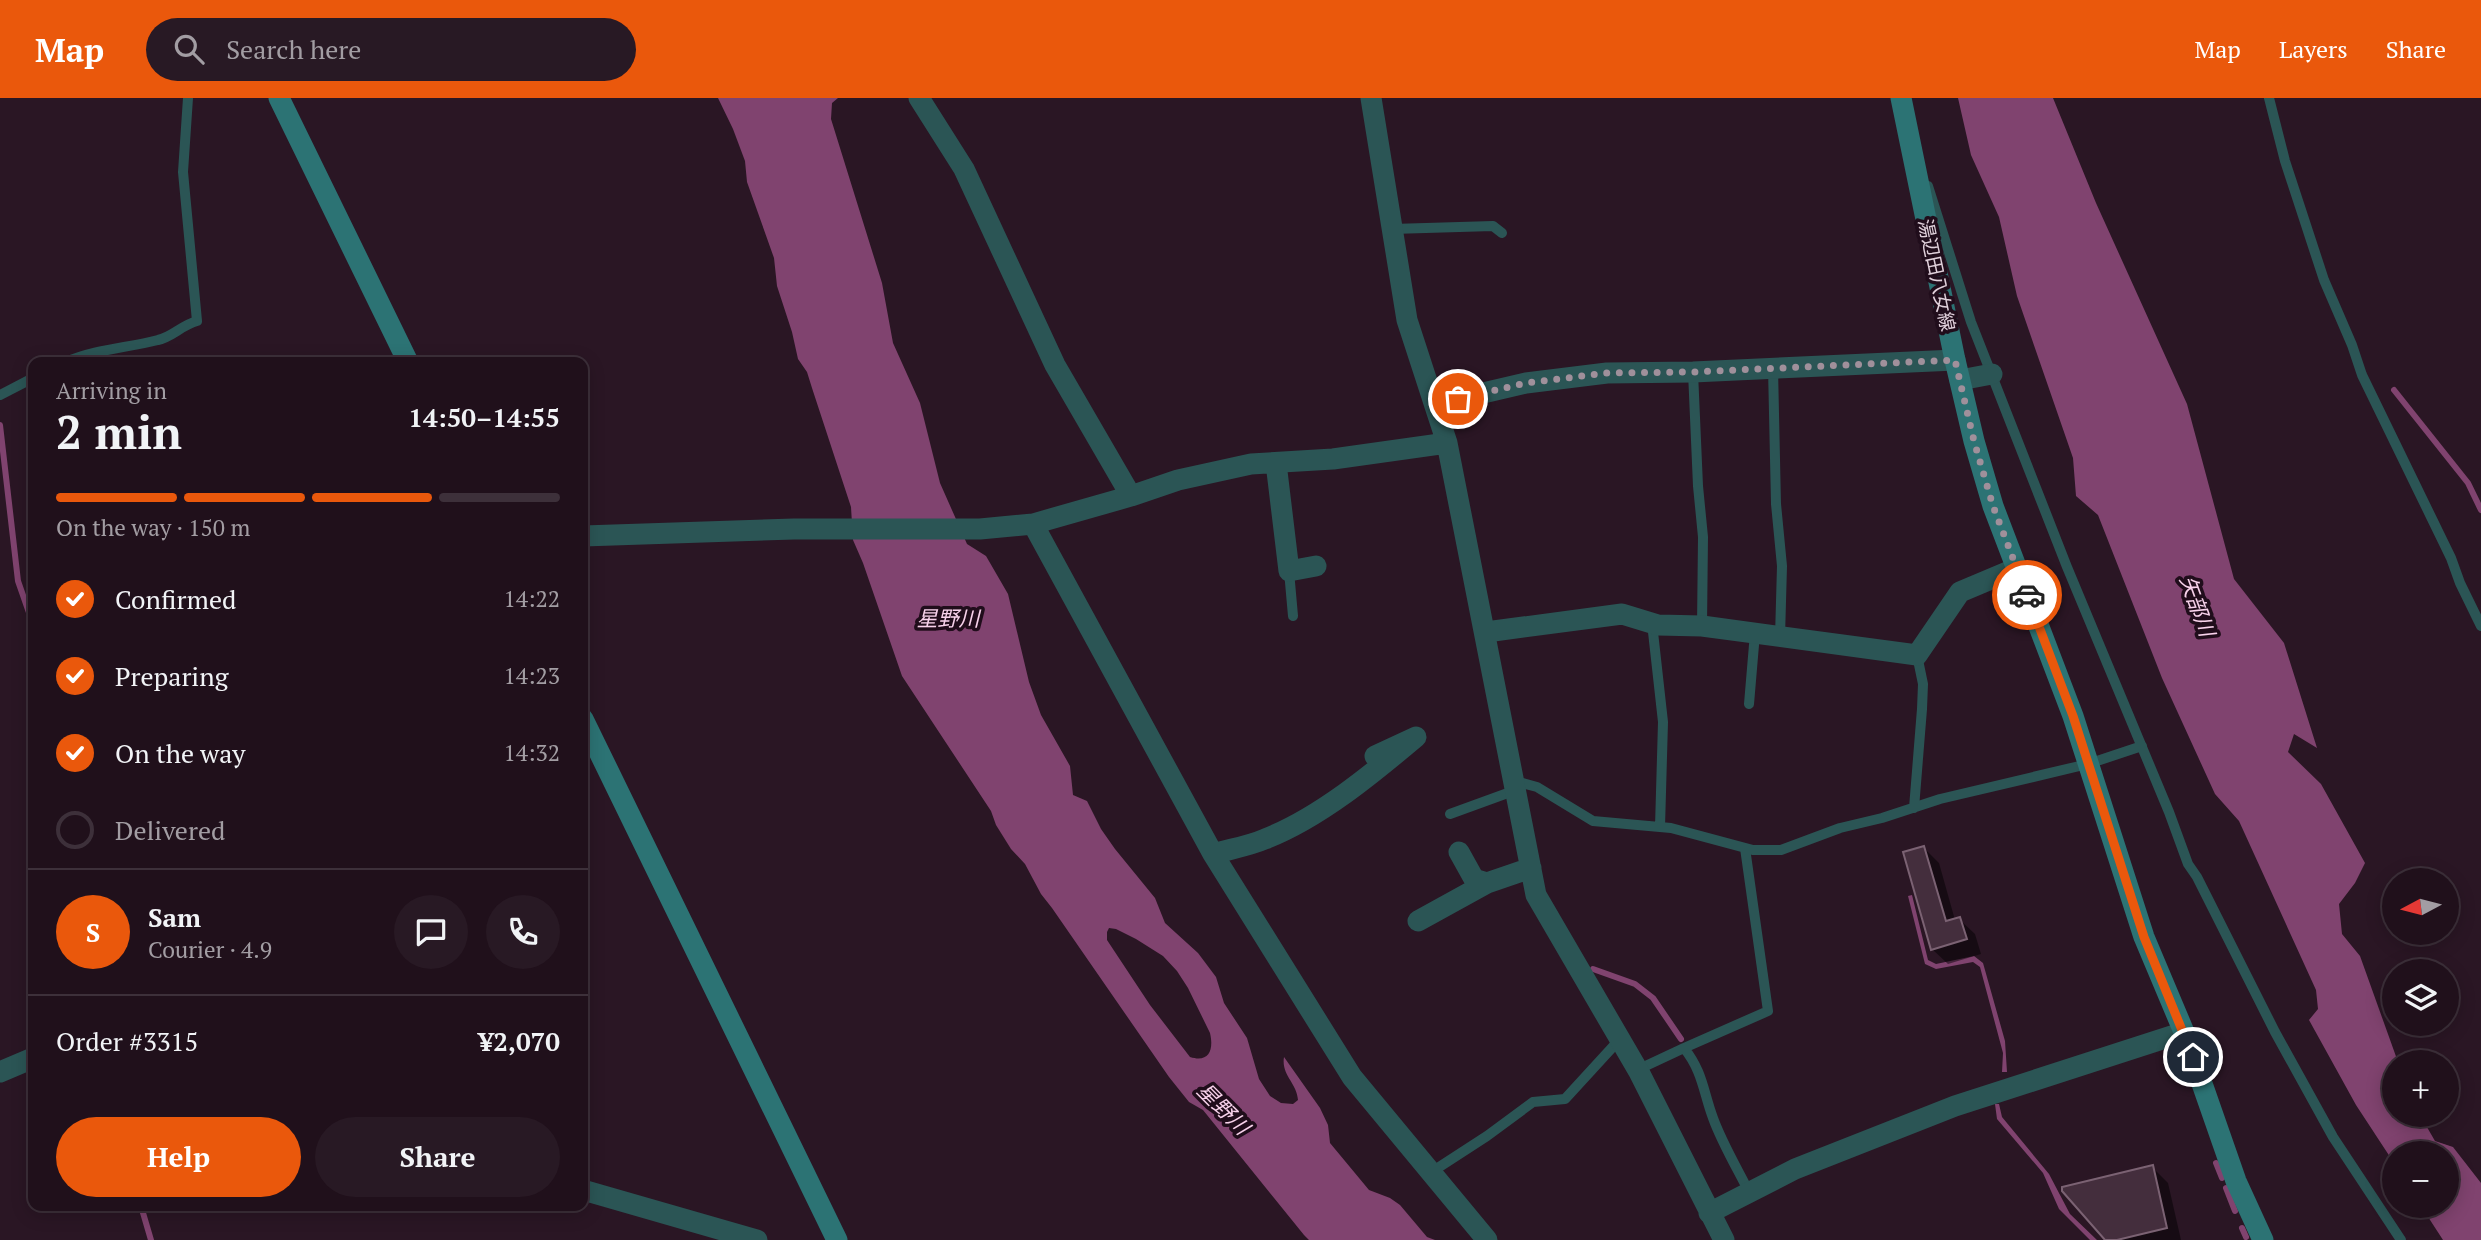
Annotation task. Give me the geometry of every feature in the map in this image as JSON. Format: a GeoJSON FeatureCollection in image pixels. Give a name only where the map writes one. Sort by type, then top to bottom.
{"type":"FeatureCollection","features":[{"type":"Feature","properties":{"kind":"main road"},"geometry":{"type":"LineString","coordinates":[[279,98],[406,357]]}},
{"type":"Feature","properties":{"kind":"main road","name":"湯辺田八女線"},"geometry":{"type":"LineString","coordinates":[[1901,98],[1958,370],[1989,493],[2073,716],[2144,937],[2184,1032],[2236,1181],[2263,1240]]}},
{"type":"Feature","properties":{"kind":"main road"},"geometry":{"type":"LineString","coordinates":[[588,729],[837,1240]]}},
{"type":"Feature","properties":{"kind":"street"},"geometry":{"type":"LineString","coordinates":[[919,98],[964,169],[1055,365],[1131,496]]}},
{"type":"Feature","properties":{"kind":"street"},"geometry":{"type":"LineString","coordinates":[[1371,98],[1406,320],[1447,443],[1536,895],[1637,1070],[1724,1240]]}},
{"type":"Feature","properties":{"kind":"street"},"geometry":{"type":"LineString","coordinates":[[1436,404],[1526,383],[1607,373],[1773,368],[1958,370],[1992,374]]}},
{"type":"Feature","properties":{"kind":"street"},"geometry":{"type":"LineString","coordinates":[[588,536],[794,529],[980,528],[1033,524],[1178,480],[1251,464],[1333,459],[1447,443]]}},
{"type":"Feature","properties":{"kind":"street"},"geometry":{"type":"LineString","coordinates":[[1276,463],[1289,571],[1316,566]]}},
{"type":"Feature","properties":{"kind":"street"},"geometry":{"type":"LineString","coordinates":[[1033,524],[1213,854],[1352,1077],[1487,1240]]}},
{"type":"Feature","properties":{"kind":"street"},"geometry":{"type":"LineString","coordinates":[[1486,632],[1622,614],[1652,623],[1702,626],[1917,655],[1960,592],[2017,568]]}},
{"type":"Feature","properties":{"kind":"street"},"geometry":{"type":"LineString","coordinates":[[1213,854],[1265,839],[1311,816],[1380,768],[1416,737],[1375,756]]}},
{"type":"Feature","properties":{"kind":"street"},"geometry":{"type":"LineString","coordinates":[[1459,852],[1474,879],[1488,883]]}},
{"type":"Feature","properties":{"kind":"street"},"geometry":{"type":"LineString","coordinates":[[1418,921],[1488,883],[1531,868]]}},
{"type":"Feature","properties":{"kind":"street"},"geometry":{"type":"LineString","coordinates":[[1709,1213],[1795,1169],[1955,1106],[2184,1032]]}},
{"type":"Feature","properties":{"kind":"street"},"geometry":{"type":"LineString","coordinates":[[0,1072],[28,1060]]}},
{"type":"Feature","properties":{"kind":"street"},"geometry":{"type":"LineString","coordinates":[[588,1191],[757,1240]]}},
{"type":"Feature","properties":{"kind":"lane"},"geometry":{"type":"LineString","coordinates":[[78,357],[162,340],[184,325],[198,321],[183,172],[188,98]]}},
{"type":"Feature","properties":{"kind":"lane"},"geometry":{"type":"LineString","coordinates":[[2269,98],[2285,162],[2324,279],[2362,375],[2481,626]]}},
{"type":"Feature","properties":{"kind":"lane"},"geometry":{"type":"LineString","coordinates":[[1909,138],[1938,213],[1971,322],[2067,568],[2188,864],[2333,1137],[2401,1240]]}},
{"type":"Feature","properties":{"kind":"lane"},"geometry":{"type":"LineString","coordinates":[[1392,229],[1493,226],[1502,233]]}},
{"type":"Feature","properties":{"kind":"lane"},"geometry":{"type":"LineString","coordinates":[[1773,368],[1776,503],[1782,565],[1780,636]]}},
{"type":"Feature","properties":{"kind":"lane"},"geometry":{"type":"LineString","coordinates":[[1693,372],[1703,537],[1702,626]]}},
{"type":"Feature","properties":{"kind":"lane"},"geometry":{"type":"LineString","coordinates":[[0,395],[28,381]]}},
{"type":"Feature","properties":{"kind":"lane"},"geometry":{"type":"LineString","coordinates":[[1289,571],[1293,616]]}},
{"type":"Feature","properties":{"kind":"lane"},"geometry":{"type":"LineString","coordinates":[[1652,623],[1663,722],[1660,827]]}},
{"type":"Feature","properties":{"kind":"lane"},"geometry":{"type":"LineString","coordinates":[[1749,704],[1755,633]]}},
{"type":"Feature","properties":{"kind":"lane"},"geometry":{"type":"LineString","coordinates":[[1914,808],[1923,709],[1923,684],[1917,655]]}},
{"type":"Feature","properties":{"kind":"lane"},"geometry":{"type":"LineString","coordinates":[[1450,814],[1516,786],[1537,787],[1593,821],[1660,827],[1745,848],[1781,850],[1840,828],[1940,799],[2088,764],[2142,747]]}},
{"type":"Feature","properties":{"kind":"lane"},"geometry":{"type":"LineString","coordinates":[[1637,1070],[1768,1011],[1745,848]]}},
{"type":"Feature","properties":{"kind":"lane"},"geometry":{"type":"LineString","coordinates":[[1430,1173],[1488,1136],[1533,1102],[1565,1100],[1619,1039]]}},
{"type":"Feature","properties":{"kind":"lane"},"geometry":{"type":"LineString","coordinates":[[1685,1048],[1703,1078],[1713,1119],[1749,1192]]}},
{"type":"Feature","properties":{"kind":"water","name":"星野川"},"geometry":{"type":"Polygon","coordinates":[[[718,98],[838,98],[832,103],[831,119],[882,283],[893,343],[920,403],[940,483],[967,544],[986,556],[1008,594],[1029,682],[1041,715],[1070,766],[1073,795],[1087,801],[1115,849],[1155,898],[1165,923],[1198,953],[1216,977],[1224,1003],[1247,1038],[1259,1079],[1270,1096],[1281,1103],[1293,1104],[1298,1100],[1285,1069],[1284,1057],[1320,1108],[1328,1125],[1330,1143],[1369,1190],[1400,1205],[1427,1237],[1435,1240],[1309,1240],[1203,1110],[1189,1102],[1169,1077],[1041,894],[1025,864],[1011,849],[991,811],[902,676],[853,540],[851,507],[807,372],[798,359],[777,286],[774,258],[747,182],[745,161],[718,98]],[[1109,928],[1107,940],[1150,1005],[1190,1057],[1206,1057],[1211,1045],[1210,1033],[1177,971],[1163,956],[1116,929],[1109,928]]]}},
{"type":"Feature","properties":{"kind":"water","name":"矢部川"},"geometry":{"type":"Polygon","coordinates":[[[1958,98],[2053,98],[2096,203],[2187,404],[2234,579],[2284,643],[2317,748],[2294,734],[2288,752],[2321,784],[2365,863],[2355,883],[2339,904],[2342,934],[2360,956],[2382,1017],[2382,1036],[2389,1036],[2394,1050],[2382,1050],[2382,1127],[2427,1127],[2435,1141],[2382,1141],[2382,1145],[2356,1105],[2309,1020],[2318,1009],[2316,990],[2239,821],[2215,794],[2162,678],[2098,515],[2076,496],[2073,458],[2017,296],[1999,217],[1971,155],[1958,98]]]}},
{"type":"Feature","properties":{"kind":"water"},"geometry":{"type":"Polygon","coordinates":[[[1912,895],[1928,960],[1936,964],[1974,956],[1983,963],[2005,1041],[2007,1072],[2002,1072],[2003,1053],[1980,967],[1973,962],[1936,969],[1925,964],[1908,896],[1912,895]]]}},
{"type":"Feature","properties":{"kind":"water"},"geometry":{"type":"Polygon","coordinates":[[[1995,1104],[1999,1104],[2002,1117],[2049,1174],[2070,1214],[2097,1240],[2090,1240],[2059,1209],[2043,1173],[1997,1119],[1995,1104]]]}},
{"type":"Feature","properties":{"kind":"water"},"geometry":{"type":"Polygon","coordinates":[[[2459,1155],[2481,1183],[2481,1240],[2443,1240],[2429,1218],[2459,1218],[2459,1155]]]}},
{"type":"Feature","properties":{"kind":"building"},"geometry":{"type":"Polygon","coordinates":[[[1924,846],[1946,921],[1960,917],[1967,939],[1931,950],[1903,852],[1924,846]]]}},
{"type":"Feature","properties":{"kind":"building"},"geometry":{"type":"Polygon","coordinates":[[[2153,1165],[2167,1228],[2117,1240],[2105,1240],[2062,1191],[2062,1187],[2153,1165]]]}},
{"type":"Feature","properties":{"kind":"waterway"},"geometry":{"type":"LineString","coordinates":[[2394,390],[2468,483],[2481,510]]}},
{"type":"Feature","properties":{"kind":"waterway"},"geometry":{"type":"LineString","coordinates":[[0,425],[18,581],[28,610]]}},
{"type":"Feature","properties":{"kind":"waterway"},"geometry":{"type":"LineString","coordinates":[[1593,969],[1635,984],[1653,998],[1681,1039]]}},
{"type":"Feature","properties":{"kind":"waterway"},"geometry":{"type":"LineString","coordinates":[[2216,1163],[2222,1178]]}},
{"type":"Feature","properties":{"kind":"waterway"},"geometry":{"type":"LineString","coordinates":[[2226,1188],[2235,1211]]}},
{"type":"Feature","properties":{"kind":"waterway"},"geometry":{"type":"LineString","coordinates":[[142,1211],[151,1240]]}},
{"type":"Feature","properties":{"kind":"waterway"},"geometry":{"type":"LineString","coordinates":[[2242,1228],[2246,1237]]}},
{"type":"Feature","properties":{"kind":"way so far"},"geometry":{"type":"LineString","coordinates":[[1458,399],[1526,383],[1607,373],[1693,372],[1955,360],[1993,506],[2027,595]]}},
{"type":"Feature","properties":{"kind":"route"},"geometry":{"type":"LineString","coordinates":[[2027,595],[2073,716],[2144,937],[2193,1057]]}}]}
